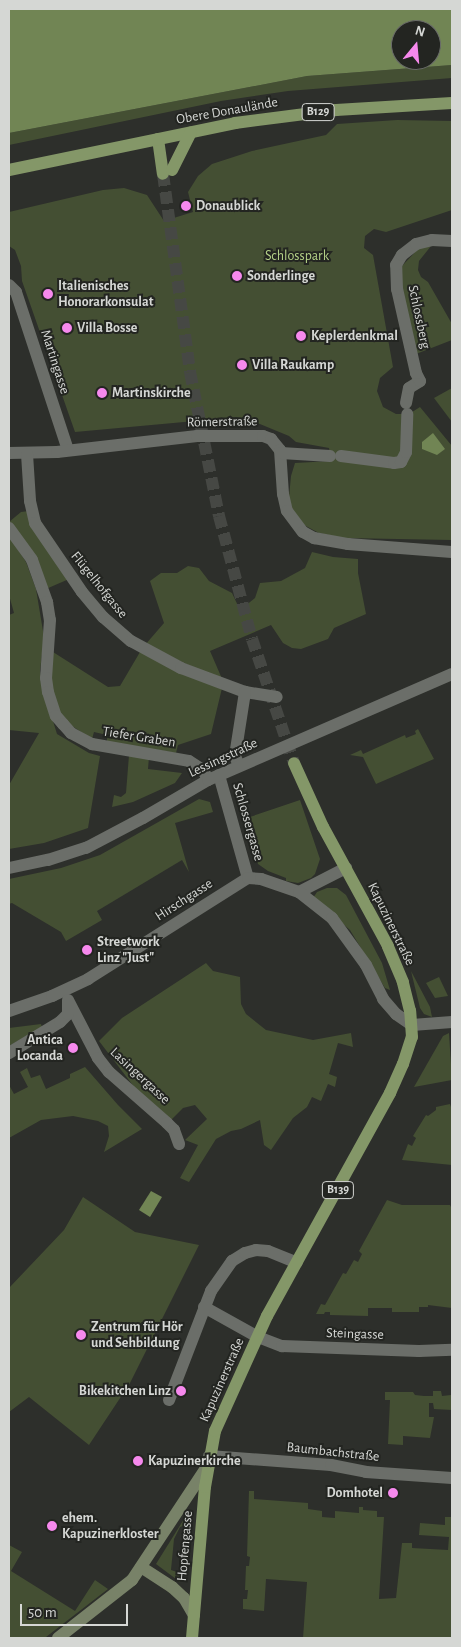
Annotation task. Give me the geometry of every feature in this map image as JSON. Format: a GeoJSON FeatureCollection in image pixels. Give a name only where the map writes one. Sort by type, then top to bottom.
{"type":"FeatureCollection","features":[{"type":"Feature","properties":{"kind":"main road","name":"Obere Donaulände"},"geometry":{"type":"LineString","coordinates":[[9,170],[235,123],[336,110],[452,103]]}},
{"type":"Feature","properties":{"kind":"main road"},"geometry":{"type":"LineString","coordinates":[[158,139],[167,172],[191,132]]}},
{"type":"Feature","properties":{"kind":"main road","name":"Kapuzinerstraße"},"geometry":{"type":"LineString","coordinates":[[205,1487],[209,1460],[219,1419],[258,1337],[390,1092],[410,1044],[412,1024],[403,982],[388,946],[314,808],[294,763]]}},
{"type":"Feature","properties":{"kind":"main road","name":"Hopfengasse"},"geometry":{"type":"LineString","coordinates":[[192,1638],[205,1487]]}},
{"type":"Feature","properties":{"kind":"street","name":"Schlossberg"},"geometry":{"type":"LineString","coordinates":[[281,454],[336,456],[394,463],[401,462],[406,452],[406,408],[409,388],[420,381],[416,373],[397,289],[396,265],[402,255],[416,244],[432,240],[452,241]]}},
{"type":"Feature","properties":{"kind":"street","name":"Martingasse"},"geometry":{"type":"LineString","coordinates":[[10,285],[16,292],[68,450]]}},
{"type":"Feature","properties":{"kind":"street","name":"Römerstraße"},"geometry":{"type":"LineString","coordinates":[[9,453],[27,454],[197,436],[254,435],[271,439],[281,454]]}},
{"type":"Feature","properties":{"kind":"street","name":"Flügelhofgasse"},"geometry":{"type":"LineString","coordinates":[[27,454],[30,501],[35,523],[82,592],[103,617],[124,636],[163,660],[206,679],[245,692],[277,697]]}},
{"type":"Feature","properties":{"kind":"street"},"geometry":{"type":"LineString","coordinates":[[281,454],[282,494],[288,511],[303,532],[314,538],[334,542],[452,552]]}},
{"type":"Feature","properties":{"kind":"street","name":"Tiefer Graben"},"geometry":{"type":"LineString","coordinates":[[9,528],[32,560],[47,602],[50,620],[46,678],[48,692],[56,716],[71,732],[92,744],[174,757],[195,763],[214,778]]}},
{"type":"Feature","properties":{"kind":"street","name":"Lessingstraße"},"geometry":{"type":"LineString","coordinates":[[9,868],[48,860],[86,848],[239,766],[452,674]]}},
{"type":"Feature","properties":{"kind":"street"},"geometry":{"type":"LineString","coordinates":[[239,766],[235,756],[245,692]]}},
{"type":"Feature","properties":{"kind":"street","name":"Schlossergasse"},"geometry":{"type":"LineString","coordinates":[[214,778],[248,878]]}},
{"type":"Feature","properties":{"kind":"street"},"geometry":{"type":"LineString","coordinates":[[299,892],[346,868]]}},
{"type":"Feature","properties":{"kind":"street"},"geometry":{"type":"LineString","coordinates":[[248,878],[260,879],[299,892],[332,918],[366,965],[383,999],[396,1014],[412,1024],[452,1022]]}},
{"type":"Feature","properties":{"kind":"street","name":"Hirschgasse"},"geometry":{"type":"LineString","coordinates":[[9,1011],[67,996],[114,963],[248,878]]}},
{"type":"Feature","properties":{"kind":"street"},"geometry":{"type":"LineString","coordinates":[[9,1053],[60,1022],[68,1014],[67,996]]}},
{"type":"Feature","properties":{"kind":"street","name":"Lasingergasse"},"geometry":{"type":"LineString","coordinates":[[67,996],[98,1058],[109,1072],[174,1130],[179,1144]]}},
{"type":"Feature","properties":{"kind":"street"},"geometry":{"type":"LineString","coordinates":[[169,1400],[204,1307],[221,1274],[232,1261],[244,1253],[256,1250],[268,1251],[297,1263]]}},
{"type":"Feature","properties":{"kind":"street","name":"Kapuzinerstraße"},"geometry":{"type":"LineString","coordinates":[[204,1307],[258,1337]]}},
{"type":"Feature","properties":{"kind":"street","name":"Steingasse"},"geometry":{"type":"LineString","coordinates":[[258,1337],[288,1347],[452,1350]]}},
{"type":"Feature","properties":{"kind":"street","name":"Kapuzinerstraße"},"geometry":{"type":"LineString","coordinates":[[58,1638],[128,1585],[209,1460]]}},
{"type":"Feature","properties":{"kind":"street","name":"Baumbachstraße"},"geometry":{"type":"LineString","coordinates":[[209,1460],[331,1465],[366,1472],[452,1478]]}},
{"type":"Feature","properties":{"kind":"street"},"geometry":{"type":"LineString","coordinates":[[141,1567],[172,1587],[184,1598],[194,1614]]}},
{"type":"Feature","properties":{"kind":"green space"},"geometry":{"type":"Polygon","coordinates":[[[452,65],[452,78],[288,91],[221,101],[9,145],[9,133],[307,76],[391,70],[441,70],[441,66],[452,65]]]}},
{"type":"Feature","properties":{"kind":"green space","name":"Schlosspark"},"geometry":{"type":"Polygon","coordinates":[[[397,120],[452,121],[452,210],[386,232],[374,229],[365,236],[364,248],[373,255],[393,367],[380,378],[377,391],[383,407],[396,414],[409,414],[420,407],[452,446],[452,540],[343,538],[319,533],[302,524],[293,512],[289,497],[291,476],[295,463],[331,461],[329,448],[296,442],[289,436],[255,422],[233,419],[206,420],[75,432],[22,281],[21,266],[15,250],[9,246],[9,212],[103,190],[124,188],[147,195],[164,221],[193,212],[188,192],[198,176],[212,164],[252,151],[326,135],[337,124],[397,120]]]}},
{"type":"Feature","properties":{"kind":"green space"},"geometry":{"type":"Polygon","coordinates":[[[431,246],[419,261],[418,270],[421,277],[428,282],[452,324],[452,340],[416,354],[401,286],[402,266],[419,248],[431,246]]]}},
{"type":"Feature","properties":{"kind":"green space"},"geometry":{"type":"Polygon","coordinates":[[[452,388],[452,422],[434,398],[452,388]]]}},
{"type":"Feature","properties":{"kind":"green space"},"geometry":{"type":"Polygon","coordinates":[[[29,511],[69,579],[46,589],[9,522],[21,512],[29,511]]]}},
{"type":"Feature","properties":{"kind":"green space"},"geometry":{"type":"Polygon","coordinates":[[[9,536],[26,562],[36,589],[44,637],[40,671],[44,692],[57,734],[89,753],[100,756],[88,828],[44,843],[9,849],[9,785],[39,733],[9,730],[9,615],[14,613],[9,595],[9,536]]]}},
{"type":"Feature","properties":{"kind":"green space"},"geometry":{"type":"Polygon","coordinates":[[[312,552],[333,557],[358,559],[358,573],[366,614],[334,628],[328,639],[301,649],[292,648],[283,643],[271,625],[210,651],[223,681],[145,645],[164,623],[150,581],[161,573],[177,573],[188,566],[199,568],[209,581],[232,593],[240,610],[255,598],[260,583],[281,581],[305,568],[312,552]]]}},
{"type":"Feature","properties":{"kind":"green space"},"geometry":{"type":"Polygon","coordinates":[[[53,652],[108,687],[120,686],[140,652],[222,688],[211,734],[178,745],[176,753],[107,742],[107,735],[94,732],[92,739],[66,722],[55,703],[51,679],[53,652]]]}},
{"type":"Feature","properties":{"kind":"green space"},"geometry":{"type":"Polygon","coordinates":[[[418,729],[434,759],[376,784],[363,757],[350,755],[361,750],[363,754],[405,735],[406,738],[416,734],[415,731],[418,729]]]}},
{"type":"Feature","properties":{"kind":"green space"},"geometry":{"type":"Polygon","coordinates":[[[129,755],[149,757],[148,769],[182,773],[175,783],[133,802],[112,807],[114,795],[121,797],[126,793],[129,755]]]}},
{"type":"Feature","properties":{"kind":"green space"},"geometry":{"type":"Polygon","coordinates":[[[199,799],[210,802],[213,812],[175,823],[189,872],[182,860],[97,911],[102,920],[66,941],[61,932],[12,903],[9,904],[9,879],[61,868],[100,855],[199,799]]]}},
{"type":"Feature","properties":{"kind":"green space"},"geometry":{"type":"Polygon","coordinates":[[[300,800],[320,859],[315,874],[311,878],[298,883],[286,881],[286,878],[268,871],[258,864],[244,819],[300,800]]]}},
{"type":"Feature","properties":{"kind":"green space"},"geometry":{"type":"Polygon","coordinates":[[[327,888],[337,888],[346,895],[382,963],[390,990],[385,988],[350,930],[313,898],[317,892],[327,888]]]}},
{"type":"Feature","properties":{"kind":"green space"},"geometry":{"type":"Polygon","coordinates":[[[206,963],[213,971],[240,977],[241,1004],[246,1014],[266,1030],[313,1040],[351,1033],[353,1047],[338,1043],[329,1074],[337,1077],[335,1087],[328,1084],[321,1101],[312,1097],[307,1107],[293,1118],[271,1150],[264,1145],[260,1120],[241,1129],[231,1131],[216,1139],[189,1182],[180,1178],[198,1145],[185,1140],[207,1119],[195,1105],[183,1108],[170,1121],[138,1092],[99,1041],[122,1018],[206,963]]]}},
{"type":"Feature","properties":{"kind":"green space"},"geometry":{"type":"Polygon","coordinates":[[[411,971],[430,1007],[432,1017],[424,1014],[420,1008],[411,971]]]}},
{"type":"Feature","properties":{"kind":"green space"},"geometry":{"type":"Polygon","coordinates":[[[439,977],[448,996],[435,998],[426,983],[439,977]]]}},
{"type":"Feature","properties":{"kind":"green space"},"geometry":{"type":"Polygon","coordinates":[[[41,1024],[42,1027],[9,1046],[9,1028],[41,1024]]]}},
{"type":"Feature","properties":{"kind":"green space"},"geometry":{"type":"Polygon","coordinates":[[[449,1033],[452,1080],[414,1087],[443,1036],[449,1033]]]}},
{"type":"Feature","properties":{"kind":"green space"},"geometry":{"type":"Polygon","coordinates":[[[85,1067],[142,1129],[104,1152],[109,1136],[108,1126],[98,1121],[73,1116],[41,1120],[9,1138],[9,1085],[14,1094],[28,1087],[20,1072],[27,1068],[31,1078],[40,1075],[46,1089],[70,1078],[70,1074],[85,1067]]]}},
{"type":"Feature","properties":{"kind":"green space"},"geometry":{"type":"Polygon","coordinates":[[[450,1104],[452,1110],[452,1165],[402,1160],[408,1144],[412,1146],[416,1138],[413,1136],[426,1115],[428,1116],[436,1110],[436,1107],[450,1104]]]}},
{"type":"Feature","properties":{"kind":"green space","name":"Zentrum für Hör und Sehbildung"},"geometry":{"type":"Polygon","coordinates":[[[83,1197],[135,1232],[199,1245],[130,1383],[89,1445],[29,1397],[9,1412],[9,1288],[64,1230],[83,1197]]]}},
{"type":"Feature","properties":{"kind":"green space"},"geometry":{"type":"Polygon","coordinates":[[[387,1200],[402,1205],[450,1205],[452,1209],[452,1308],[428,1305],[428,1307],[419,1307],[419,1312],[392,1312],[392,1308],[368,1308],[368,1316],[330,1315],[330,1312],[316,1314],[321,1304],[325,1305],[343,1273],[346,1274],[354,1260],[358,1262],[362,1254],[359,1251],[387,1200]]]}},
{"type":"Feature","properties":{"kind":"green space"},"geometry":{"type":"Polygon","coordinates":[[[433,1391],[441,1391],[442,1396],[451,1395],[452,1391],[452,1410],[434,1409],[433,1403],[429,1403],[429,1417],[434,1417],[430,1438],[403,1436],[403,1445],[388,1444],[390,1400],[385,1400],[385,1392],[413,1392],[415,1395],[433,1396],[433,1391]]]}},
{"type":"Feature","properties":{"kind":"green space"},"geometry":{"type":"Polygon","coordinates":[[[249,1491],[254,1491],[254,1499],[308,1503],[308,1509],[322,1511],[322,1517],[335,1518],[335,1511],[359,1513],[359,1507],[363,1507],[363,1510],[377,1511],[377,1517],[384,1517],[379,1599],[396,1598],[402,1543],[412,1543],[412,1548],[448,1550],[449,1537],[419,1535],[420,1523],[445,1525],[445,1517],[451,1517],[452,1514],[452,1638],[303,1638],[307,1582],[266,1579],[264,1611],[243,1609],[243,1599],[247,1599],[248,1590],[245,1590],[246,1566],[249,1566],[250,1557],[247,1556],[249,1491]]]}},
{"type":"Feature","properties":{"kind":"green space"},"geometry":{"type":"Polygon","coordinates":[[[189,1511],[188,1524],[180,1527],[174,1539],[171,1570],[183,1574],[180,1582],[156,1564],[189,1511]]]}},
{"type":"Feature","properties":{"kind":"green space"},"geometry":{"type":"Polygon","coordinates":[[[9,1545],[22,1552],[11,1571],[75,1611],[95,1580],[108,1589],[46,1637],[9,1638],[9,1545]]]}},
{"type":"Feature","properties":{"kind":"shaded area"},"geometry":{"type":"Polygon","coordinates":[[[9,9],[452,9],[452,65],[441,66],[441,20],[391,20],[391,70],[307,76],[9,133],[9,9]]]}},
{"type":"Feature","properties":{"kind":"shaded area"},"geometry":{"type":"Polygon","coordinates":[[[433,433],[445,449],[437,455],[422,449],[422,442],[433,433]]]}},
{"type":"Feature","properties":{"kind":"shaded area"},"geometry":{"type":"Polygon","coordinates":[[[151,1191],[162,1197],[150,1217],[139,1210],[151,1191]]]}},
{"type":"Feature","properties":{"kind":"tunnel"},"geometry":{"type":"LineString","coordinates":[[163,174],[190,372],[219,516],[252,639],[294,763]]}},
{"type":"Feature","properties":{"kind":"place","name":"Donaublick"},"geometry":{"type":"Point","coordinates":[186,206]}},
{"type":"Feature","properties":{"kind":"place","name":"Sonderlinge"},"geometry":{"type":"Point","coordinates":[237,276]}},
{"type":"Feature","properties":{"kind":"place","name":"Italienisches Honorarkonsulat"},"geometry":{"type":"Point","coordinates":[48,294]}},
{"type":"Feature","properties":{"kind":"place","name":"Villa Bosse"},"geometry":{"type":"Point","coordinates":[67,328]}},
{"type":"Feature","properties":{"kind":"place","name":"Keplerdenkmal"},"geometry":{"type":"Point","coordinates":[301,336]}},
{"type":"Feature","properties":{"kind":"place","name":"Villa Raukamp"},"geometry":{"type":"Point","coordinates":[242,365]}},
{"type":"Feature","properties":{"kind":"place","name":"Martinskirche"},"geometry":{"type":"Point","coordinates":[102,393]}},
{"type":"Feature","properties":{"kind":"place","name":"Streetwork Linz \"Just\""},"geometry":{"type":"Point","coordinates":[87,950]}},
{"type":"Feature","properties":{"kind":"place","name":"Antica Locanda"},"geometry":{"type":"Point","coordinates":[73,1048]}},
{"type":"Feature","properties":{"kind":"place","name":"Zentrum für Hör und Sehbildung"},"geometry":{"type":"Point","coordinates":[81,1335]}},
{"type":"Feature","properties":{"kind":"place","name":"Bikekitchen Linz"},"geometry":{"type":"Point","coordinates":[181,1391]}},
{"type":"Feature","properties":{"kind":"place","name":"Kapuzinerkirche"},"geometry":{"type":"Point","coordinates":[138,1461]}},
{"type":"Feature","properties":{"kind":"place","name":"Domhotel"},"geometry":{"type":"Point","coordinates":[393,1493]}},
{"type":"Feature","properties":{"kind":"place","name":"ehem. Kapuzinerkloster"},"geometry":{"type":"Point","coordinates":[52,1526]}}]}
